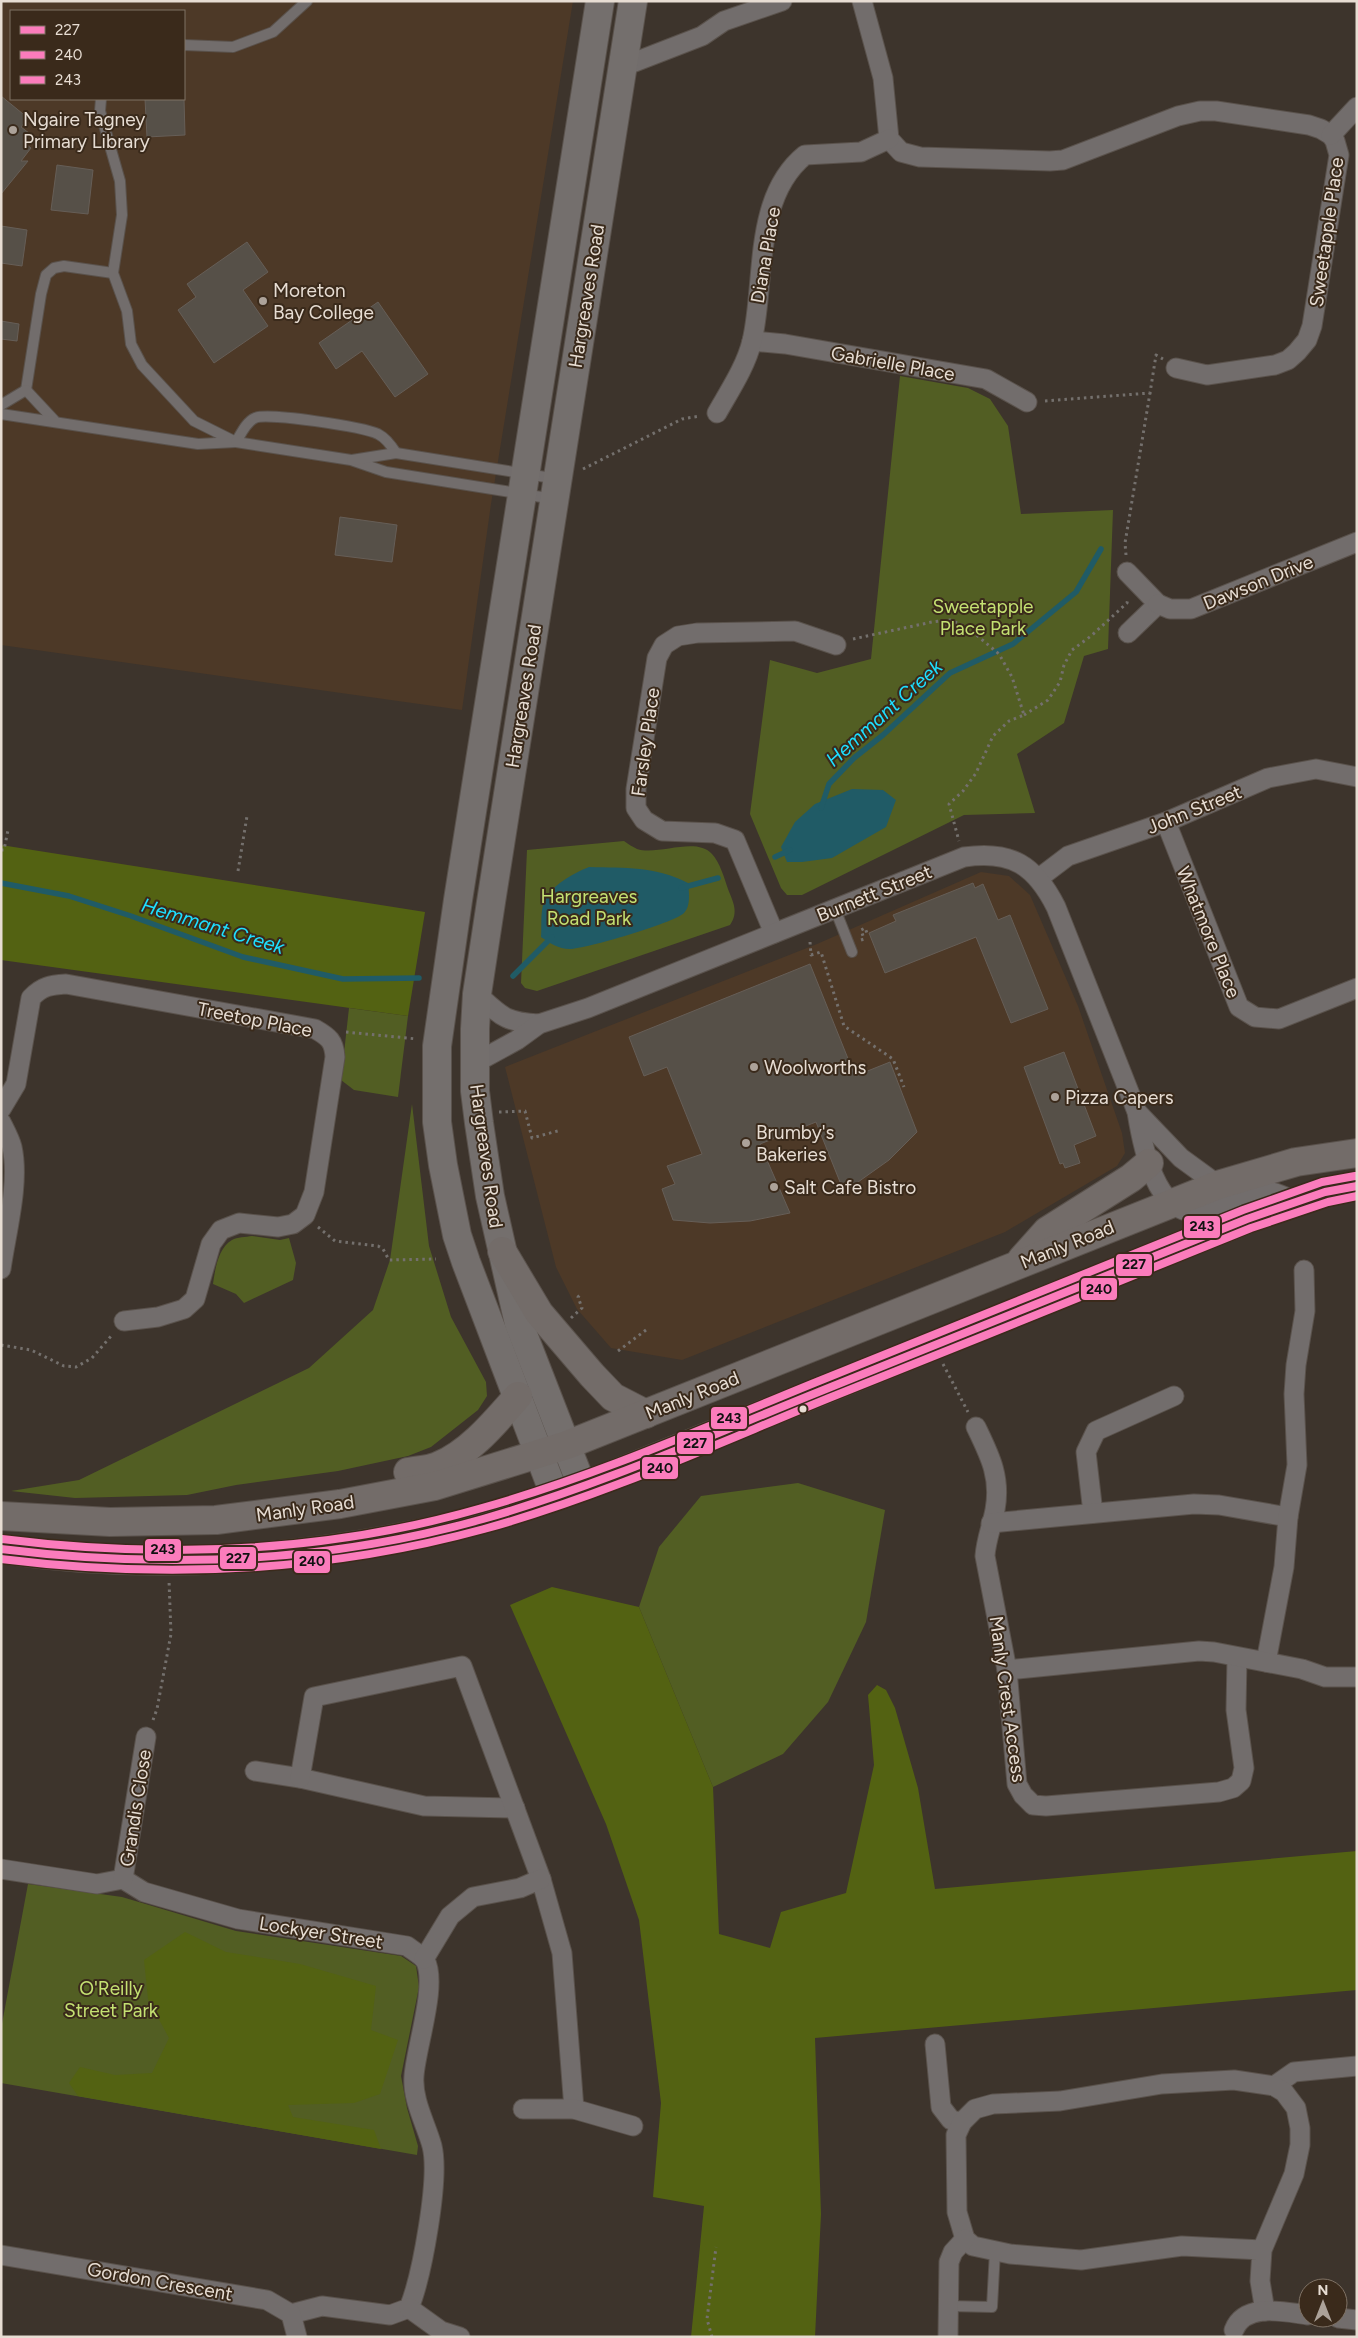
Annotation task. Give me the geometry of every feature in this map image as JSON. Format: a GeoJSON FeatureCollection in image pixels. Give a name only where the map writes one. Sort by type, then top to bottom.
{"type":"FeatureCollection","features":[{"type":"Feature","properties":{"kind":"main road","name":"Hargreaves Road"},"geometry":{"type":"LineString","coordinates":[[555,1496],[457,1235],[443,1165],[436,1086],[437,1046],[441,1010],[600,1]]}},
{"type":"Feature","properties":{"kind":"main road","name":"Hargreaves Road"},"geometry":{"type":"LineString","coordinates":[[582,1486],[519,1324],[502,1251],[479,1123],[475,1063],[477,994],[564,482],[622,67],[633,1]]}},
{"type":"Feature","properties":{"kind":"main road","name":"Manly Road"},"geometry":{"type":"LineString","coordinates":[[1,1516],[110,1522],[175,1522],[260,1515],[340,1504],[435,1486],[567,1445],[1218,1185],[1296,1162],[1357,1152]]}},
{"type":"Feature","properties":{"kind":"main road"},"geometry":{"type":"LineString","coordinates":[[1018,1264],[1047,1231],[1131,1178],[1149,1163]]}},
{"type":"Feature","properties":{"kind":"main road"},"geometry":{"type":"LineString","coordinates":[[1,1549],[90,1557],[159,1560],[222,1558],[293,1553],[417,1534],[474,1521],[582,1486],[1296,1201],[1357,1186]]}},
{"type":"Feature","properties":{"kind":"main road"},"geometry":{"type":"LineString","coordinates":[[502,1251],[540,1313],[597,1380],[613,1397],[646,1414]]}},
{"type":"Feature","properties":{"kind":"main road"},"geometry":{"type":"LineString","coordinates":[[260,1515],[287,1495],[438,1466],[473,1443],[518,1396]]}},
{"type":"Feature","properties":{"kind":"street"},"geometry":{"type":"LineString","coordinates":[[622,67],[702,36],[724,21],[782,1]]}},
{"type":"Feature","properties":{"kind":"street"},"geometry":{"type":"LineString","coordinates":[[862,1],[883,78],[889,139]]}},
{"type":"Feature","properties":{"kind":"street"},"geometry":{"type":"LineString","coordinates":[[1330,135],[1357,107]]}},
{"type":"Feature","properties":{"kind":"street","name":"Sweetapple Place"},"geometry":{"type":"LineString","coordinates":[[889,139],[901,152],[920,157],[1050,162],[1075,156],[1178,116],[1200,111],[1216,111],[1309,125],[1330,135],[1335,141],[1339,155],[1312,326],[1307,340],[1288,360],[1275,365],[1207,375],[1176,368]]}},
{"type":"Feature","properties":{"kind":"street","name":"Diana Place"},"geometry":{"type":"LineString","coordinates":[[718,413],[740,372],[752,341],[767,228],[773,201],[789,172],[805,155],[861,152],[889,139]]}},
{"type":"Feature","properties":{"kind":"street","name":"Gabrielle Place"},"geometry":{"type":"LineString","coordinates":[[752,341],[785,344],[986,378],[1027,402]]}},
{"type":"Feature","properties":{"kind":"street","name":"Dawson Drive"},"geometry":{"type":"LineString","coordinates":[[1158,604],[1170,609],[1191,609],[1357,542]]}},
{"type":"Feature","properties":{"kind":"street"},"geometry":{"type":"LineString","coordinates":[[1127,572],[1158,604],[1128,633]]}},
{"type":"Feature","properties":{"kind":"street","name":"Farsley Place"},"geometry":{"type":"LineString","coordinates":[[774,932],[735,840],[715,833],[662,831],[644,820],[636,808],[636,789],[657,658],[664,645],[678,636],[697,633],[795,631],[836,645]]}},
{"type":"Feature","properties":{"kind":"street","name":"John Street"},"geometry":{"type":"LineString","coordinates":[[1039,878],[1068,856],[1166,822],[1268,778],[1316,769],[1357,777]]}},
{"type":"Feature","properties":{"kind":"street","name":"Whatmore Place"},"geometry":{"type":"LineString","coordinates":[[1166,822],[1240,1007],[1255,1018],[1279,1019],[1357,988]]}},
{"type":"Feature","properties":{"kind":"street","name":"Burnett Street"},"geometry":{"type":"LineString","coordinates":[[475,1063],[517,1040],[539,1024],[588,1008],[964,857],[984,854],[1004,856],[1023,864],[1039,878],[1056,907],[1138,1112],[1142,1142],[1149,1163],[1162,1193],[1170,1203]]}},
{"type":"Feature","properties":{"kind":"street","name":"Treetop Place"},"geometry":{"type":"LineString","coordinates":[[1,1109],[16,1084],[31,998],[38,989],[48,985],[66,984],[315,1029],[329,1037],[334,1046],[335,1057],[314,1192],[305,1216]]}},
{"type":"Feature","properties":{"kind":"street"},"geometry":{"type":"LineString","coordinates":[[477,994],[505,1019],[516,1023],[539,1024]]}},
{"type":"Feature","properties":{"kind":"street","name":"Burnett Street"},"geometry":{"type":"LineString","coordinates":[[1138,1112],[1181,1158],[1218,1185]]}},
{"type":"Feature","properties":{"kind":"street"},"geometry":{"type":"LineString","coordinates":[[1,1122],[12,1146],[14,1164],[1,1269]]}},
{"type":"Feature","properties":{"kind":"street"},"geometry":{"type":"LineString","coordinates":[[1170,1203],[1189,1212],[1201,1211],[1267,1191],[1296,1201]]}},
{"type":"Feature","properties":{"kind":"street"},"geometry":{"type":"LineString","coordinates":[[124,1321],[158,1317],[184,1309],[195,1299],[211,1244],[221,1230],[240,1224],[278,1228],[293,1224],[305,1216]]}},
{"type":"Feature","properties":{"kind":"street"},"geometry":{"type":"LineString","coordinates":[[1266,1662],[1284,1567],[1288,1518],[1297,1465],[1295,1384],[1296,1365],[1305,1312],[1304,1270]]}},
{"type":"Feature","properties":{"kind":"street"},"geometry":{"type":"LineString","coordinates":[[1093,1514],[1086,1452],[1096,1431],[1174,1396]]}},
{"type":"Feature","properties":{"kind":"street","name":"Manly Crest Access"},"geometry":{"type":"LineString","coordinates":[[976,1427],[993,1461],[997,1486],[995,1509],[986,1542],[985,1556],[1007,1670],[1017,1784],[1023,1795],[1033,1805],[1046,1806],[1219,1792],[1233,1788],[1241,1780],[1244,1768],[1236,1710],[1237,1658]]}},
{"type":"Feature","properties":{"kind":"street"},"geometry":{"type":"LineString","coordinates":[[991,1523],[1194,1504],[1219,1505],[1288,1518]]}},
{"type":"Feature","properties":{"kind":"street"},"geometry":{"type":"LineString","coordinates":[[1007,1670],[1199,1651],[1214,1652],[1237,1658],[1302,1669],[1325,1677],[1357,1677]]}},
{"type":"Feature","properties":{"kind":"street"},"geometry":{"type":"LineString","coordinates":[[300,1778],[314,1696],[462,1666],[541,1879],[562,1953],[574,2110]]}},
{"type":"Feature","properties":{"kind":"street","name":"Grandis Close"},"geometry":{"type":"LineString","coordinates":[[123,1879],[146,1737]]}},
{"type":"Feature","properties":{"kind":"street"},"geometry":{"type":"LineString","coordinates":[[255,1771],[300,1778],[424,1806],[515,1808]]}},
{"type":"Feature","properties":{"kind":"street"},"geometry":{"type":"LineString","coordinates":[[1,1869],[97,1884],[123,1879]]}},
{"type":"Feature","properties":{"kind":"street","name":"Lockyer Street"},"geometry":{"type":"LineString","coordinates":[[123,1879],[144,1892],[238,1919],[407,1946],[424,1959]]}},
{"type":"Feature","properties":{"kind":"street"},"geometry":{"type":"LineString","coordinates":[[297,2337],[292,2314],[322,2306],[390,2315],[409,2308],[417,2289],[435,2175],[432,2148],[418,2104],[414,2078],[430,1977],[424,1959],[450,1916],[473,1897],[520,1888],[541,1879]]}},
{"type":"Feature","properties":{"kind":"street"},"geometry":{"type":"LineString","coordinates":[[935,2044],[941,2107],[951,2120],[962,2122]]}},
{"type":"Feature","properties":{"kind":"street"},"geometry":{"type":"LineString","coordinates":[[1274,2086],[1294,2072],[1357,2066]]}},
{"type":"Feature","properties":{"kind":"street"},"geometry":{"type":"LineString","coordinates":[[1262,2250],[1182,2246],[1081,2260],[995,2251],[973,2246],[965,2238],[957,2212],[956,2135],[962,2122],[975,2109],[993,2104],[1060,2101],[1162,2084],[1234,2080],[1274,2086],[1284,2092],[1296,2108],[1300,2128],[1300,2145],[1294,2174],[1262,2250],[1260,2280],[1265,2311]]}},
{"type":"Feature","properties":{"kind":"street"},"geometry":{"type":"LineString","coordinates":[[522,2110],[574,2110],[633,2126]]}},
{"type":"Feature","properties":{"kind":"street"},"geometry":{"type":"LineString","coordinates":[[948,2337],[949,2262],[965,2238]]}},
{"type":"Feature","properties":{"kind":"street","name":"Gordon Crescent"},"geometry":{"type":"LineString","coordinates":[[1,2255],[267,2300],[292,2314]]}},
{"type":"Feature","properties":{"kind":"street"},"geometry":{"type":"LineString","coordinates":[[409,2308],[441,2331],[460,2337]]}},
{"type":"Feature","properties":{"kind":"street"},"geometry":{"type":"LineString","coordinates":[[1234,2330],[1238,2321],[1247,2315],[1265,2311],[1298,2314]]}},
{"type":"Feature","properties":{"kind":"lane"},"geometry":{"type":"LineString","coordinates":[[185,45],[234,47],[273,32],[307,1]]}},
{"type":"Feature","properties":{"kind":"lane"},"geometry":{"type":"LineString","coordinates":[[101,100],[100,112],[120,181],[122,214],[113,273],[127,311],[131,344],[142,365],[194,422],[236,442]]}},
{"type":"Feature","properties":{"kind":"lane"},"geometry":{"type":"LineString","coordinates":[[26,390],[41,294],[46,275],[54,268],[64,266],[113,273]]}},
{"type":"Feature","properties":{"kind":"lane"},"geometry":{"type":"LineString","coordinates":[[1,405],[26,390]]}},
{"type":"Feature","properties":{"kind":"lane"},"geometry":{"type":"LineString","coordinates":[[26,390],[54,420]]}},
{"type":"Feature","properties":{"kind":"lane"},"geometry":{"type":"LineString","coordinates":[[1,414],[54,420],[198,444],[236,442],[351,460],[386,472],[524,484],[564,482]]}},
{"type":"Feature","properties":{"kind":"lane"},"geometry":{"type":"LineString","coordinates":[[236,442],[248,423],[255,418],[274,416],[369,431],[384,438],[396,453]]}},
{"type":"Feature","properties":{"kind":"lane"},"geometry":{"type":"LineString","coordinates":[[351,460],[396,453],[524,484],[564,482]]}},
{"type":"Feature","properties":{"kind":"lane"},"geometry":{"type":"LineString","coordinates":[[835,909],[852,952]]}},
{"type":"Feature","properties":{"kind":"lane"},"geometry":{"type":"LineString","coordinates":[[948,2306],[992,2307],[995,2251]]}},
{"type":"Feature","properties":{"kind":"path"},"geometry":{"type":"LineString","coordinates":[[959,841],[949,804],[963,792],[976,773],[993,736],[1009,721],[1024,715],[1048,700],[1060,682],[1064,665],[1072,650],[1091,636],[1126,603],[1130,595],[1125,542],[1156,355],[1176,368]]}},
{"type":"Feature","properties":{"kind":"path"},"geometry":{"type":"LineString","coordinates":[[1027,402],[1150,393]]}},
{"type":"Feature","properties":{"kind":"path"},"geometry":{"type":"LineString","coordinates":[[564,482],[682,419],[718,413]]}},
{"type":"Feature","properties":{"kind":"path"},"geometry":{"type":"LineString","coordinates":[[836,645],[856,638],[932,622],[950,620],[967,626],[989,643],[999,654],[1012,677],[1024,715]]}},
{"type":"Feature","properties":{"kind":"path"},"geometry":{"type":"LineString","coordinates":[[238,871],[247,816]]}},
{"type":"Feature","properties":{"kind":"path"},"geometry":{"type":"LineString","coordinates":[[1,850],[4,850],[8,830]]}},
{"type":"Feature","properties":{"kind":"path"},"geometry":{"type":"LineString","coordinates":[[864,939],[861,930],[865,928],[867,933]]}},
{"type":"Feature","properties":{"kind":"path"},"geometry":{"type":"LineString","coordinates":[[810,942],[811,955],[821,952],[844,1026],[893,1058],[904,1087]]}},
{"type":"Feature","properties":{"kind":"path"},"geometry":{"type":"LineString","coordinates":[[329,1037],[343,1032],[417,1039]]}},
{"type":"Feature","properties":{"kind":"path"},"geometry":{"type":"LineString","coordinates":[[498,1112],[525,1111],[532,1138],[561,1130]]}},
{"type":"Feature","properties":{"kind":"path"},"geometry":{"type":"LineString","coordinates":[[305,1216],[335,1241],[378,1246],[383,1249],[388,1260],[436,1259]]}},
{"type":"Feature","properties":{"kind":"path"},"geometry":{"type":"LineString","coordinates":[[568,1319],[582,1308],[578,1297],[582,1293]]}},
{"type":"Feature","properties":{"kind":"path"},"geometry":{"type":"LineString","coordinates":[[1,1345],[31,1350],[64,1366],[76,1367],[92,1358],[124,1321]]}},
{"type":"Feature","properties":{"kind":"path"},"geometry":{"type":"LineString","coordinates":[[618,1351],[646,1330]]}},
{"type":"Feature","properties":{"kind":"path"},"geometry":{"type":"LineString","coordinates":[[934,1346],[976,1427]]}},
{"type":"Feature","properties":{"kind":"path"},"geometry":{"type":"LineString","coordinates":[[146,1737],[157,1709],[171,1634],[168,1579]]}},
{"type":"Feature","properties":{"kind":"path"},"geometry":{"type":"LineString","coordinates":[[712,2337],[707,2319],[716,2247]]}},
{"type":"Feature","properties":{"kind":"shaded area","name":"Moreton Bay College"},"geometry":{"type":"Polygon","coordinates":[[[1,1],[573,1],[491,504],[462,710],[1,645],[1,1]]]}},
{"type":"Feature","properties":{"kind":"shaded area"},"geometry":{"type":"Polygon","coordinates":[[[981,872],[1009,876],[1030,895],[1078,1006],[1122,1133],[1125,1153],[1117,1166],[1005,1232],[682,1360],[611,1348],[577,1309],[556,1267],[505,1067],[817,944],[981,872]]]}},
{"type":"Feature","properties":{"kind":"green space","name":"Sweetapple Place Park"},"geometry":{"type":"Polygon","coordinates":[[[900,376],[968,388],[990,399],[1008,426],[1021,514],[1113,510],[1108,649],[1084,656],[1064,723],[1017,754],[1035,813],[964,815],[802,895],[787,895],[781,888],[750,814],[770,660],[817,673],[871,659],[900,376]]]}},
{"type":"Feature","properties":{"kind":"green space","name":"Hargreaves Road Park"},"geometry":{"type":"Polygon","coordinates":[[[624,841],[637,849],[655,850],[687,846],[705,849],[712,854],[721,870],[733,903],[735,911],[730,925],[537,991],[525,988],[521,983],[527,850],[624,841]]]}},
{"type":"Feature","properties":{"kind":"green space"},"geometry":{"type":"Polygon","coordinates":[[[1,845],[425,912],[408,1016],[1,960],[1,845]]]}},
{"type":"Feature","properties":{"kind":"green space"},"geometry":{"type":"Polygon","coordinates":[[[349,1008],[408,1016],[398,1097],[354,1090],[341,1080],[349,1008]]]}},
{"type":"Feature","properties":{"kind":"green space"},"geometry":{"type":"Polygon","coordinates":[[[412,1104],[429,1246],[451,1317],[486,1382],[487,1396],[478,1410],[431,1447],[408,1456],[338,1471],[236,1485],[187,1495],[75,1498],[11,1491],[79,1480],[309,1368],[373,1310],[390,1260],[412,1104]]]}},
{"type":"Feature","properties":{"kind":"green space"},"geometry":{"type":"Polygon","coordinates":[[[252,1236],[280,1240],[289,1238],[296,1263],[293,1280],[244,1303],[236,1294],[213,1284],[218,1260],[223,1248],[234,1239],[252,1236]]]}},
{"type":"Feature","properties":{"kind":"green space"},"geometry":{"type":"Polygon","coordinates":[[[798,1483],[885,1510],[866,1622],[828,1702],[783,1754],[713,1787],[639,1607],[659,1547],[701,1496],[798,1483]]]}},
{"type":"Feature","properties":{"kind":"green space"},"geometry":{"type":"Polygon","coordinates":[[[552,1587],[639,1607],[713,1787],[719,1934],[770,1948],[781,1912],[846,1893],[874,1765],[868,1695],[877,1685],[886,1690],[895,1708],[918,1788],[935,1889],[1357,1851],[1357,1990],[815,2038],[821,2214],[815,2337],[691,2337],[704,2206],[653,2197],[661,2103],[639,1920],[606,1824],[510,1605],[552,1587]]]}},
{"type":"Feature","properties":{"kind":"green space","name":"O'Reilly Street Park"},"geometry":{"type":"Polygon","coordinates":[[[28,1884],[122,1897],[236,1931],[401,1956],[416,1966],[419,1987],[401,2076],[407,2108],[418,2146],[417,2155],[1,2083],[1,2029],[28,1884]]]}},
{"type":"Feature","properties":{"kind":"green space"},"geometry":{"type":"Polygon","coordinates":[[[185,1932],[226,1952],[300,1964],[376,1986],[371,2030],[398,2040],[380,2094],[354,2103],[288,2105],[293,2117],[374,2130],[381,2149],[78,2096],[69,2083],[80,2067],[115,2075],[152,2073],[169,2038],[148,1999],[144,1960],[185,1932]]]}},
{"type":"Feature","properties":{"kind":"water"},"geometry":{"type":"Polygon","coordinates":[[[852,789],[883,790],[896,800],[886,827],[832,858],[787,862],[781,847],[795,822],[815,804],[852,789]]]}},
{"type":"Feature","properties":{"kind":"water"},"geometry":{"type":"Polygon","coordinates":[[[589,867],[640,869],[676,877],[688,883],[688,907],[684,913],[677,917],[629,935],[579,948],[566,949],[558,947],[541,937],[544,902],[557,885],[589,867]]]}},
{"type":"Feature","properties":{"kind":"building","name":"Ngaire Tagney Primary Library"},"geometry":{"type":"Polygon","coordinates":[[[1,96],[28,118],[21,127],[29,133],[23,142],[31,148],[21,161],[28,161],[1,194],[1,96]]]}},
{"type":"Feature","properties":{"kind":"building"},"geometry":{"type":"Polygon","coordinates":[[[145,100],[184,100],[185,135],[147,137],[145,100]]]}},
{"type":"Feature","properties":{"kind":"building"},"geometry":{"type":"Polygon","coordinates":[[[57,165],[93,170],[88,214],[51,210],[57,165]]]}},
{"type":"Feature","properties":{"kind":"building"},"geometry":{"type":"Polygon","coordinates":[[[1,226],[27,230],[22,266],[1,263],[1,226]]]}},
{"type":"Feature","properties":{"kind":"building"},"geometry":{"type":"Polygon","coordinates":[[[247,242],[268,272],[243,290],[268,326],[214,363],[178,310],[196,297],[187,284],[247,242]]]}},
{"type":"Feature","properties":{"kind":"building"},"geometry":{"type":"Polygon","coordinates":[[[378,302],[428,374],[395,397],[362,351],[336,369],[319,343],[378,302]]]}},
{"type":"Feature","properties":{"kind":"building"},"geometry":{"type":"Polygon","coordinates":[[[1,321],[19,324],[17,341],[1,339],[1,321]]]}},
{"type":"Feature","properties":{"kind":"building"},"geometry":{"type":"Polygon","coordinates":[[[340,517],[397,525],[392,562],[335,555],[340,517]]]}},
{"type":"Feature","properties":{"kind":"building"},"geometry":{"type":"Polygon","coordinates":[[[973,883],[975,888],[983,884],[998,920],[1010,915],[1048,1009],[1011,1023],[976,937],[885,973],[869,933],[896,921],[893,915],[973,883]]]}},
{"type":"Feature","properties":{"kind":"building"},"geometry":{"type":"Polygon","coordinates":[[[810,964],[855,1076],[890,1062],[917,1132],[889,1160],[844,1192],[816,1122],[760,1144],[790,1213],[750,1221],[710,1223],[673,1220],[662,1189],[675,1184],[667,1166],[702,1154],[667,1067],[644,1076],[629,1037],[810,964]]]}},
{"type":"Feature","properties":{"kind":"building"},"geometry":{"type":"Polygon","coordinates":[[[1064,1052],[1096,1136],[1074,1145],[1080,1163],[1065,1168],[1063,1163],[1060,1164],[1024,1067],[1064,1052]]]}},
{"type":"Feature","properties":{"kind":"waterway","name":"Hemmant Creek"},"geometry":{"type":"LineString","coordinates":[[821,808],[829,784],[854,758],[883,735],[950,673],[1013,644],[1076,592],[1101,549]]}},
{"type":"Feature","properties":{"kind":"waterway","name":"Hemmant Creek"},"geometry":{"type":"LineString","coordinates":[[775,857],[790,850]]}},
{"type":"Feature","properties":{"kind":"waterway","name":"Hemmant Creek"},"geometry":{"type":"LineString","coordinates":[[681,888],[718,878]]}},
{"type":"Feature","properties":{"kind":"waterway","name":"Hemmant Creek"},"geometry":{"type":"LineString","coordinates":[[1,883],[69,896],[131,916],[243,957],[343,979],[419,978]]}},
{"type":"Feature","properties":{"kind":"waterway","name":"Hemmant Creek"},"geometry":{"type":"LineString","coordinates":[[513,976],[552,937]]}},
{"type":"Feature","properties":{"kind":"transit line","name":"243"},"geometry":{"type":"LineString","coordinates":[[2,1539],[123,1549],[244,1548],[364,1535],[482,1508],[610,1466],[1243,1210],[1322,1182],[1355,1176]]}},
{"type":"Feature","properties":{"kind":"transit line","name":"227"},"geometry":{"type":"LineString","coordinates":[[1,1549],[122,1559],[244,1558],[365,1545],[424,1534],[483,1519],[526,1506],[654,1460],[1247,1219],[1325,1192],[1357,1186]]}},
{"type":"Feature","properties":{"kind":"transit line","name":"240"},"geometry":{"type":"LineString","coordinates":[[1,1559],[122,1569],[244,1568],[305,1563],[365,1555],[484,1529],[528,1516],[616,1485],[1251,1228],[1328,1202],[1357,1196]]}},
{"type":"Feature","properties":{"kind":"place","name":"Ngaire Tagney Primary Library"},"geometry":{"type":"Point","coordinates":[13,130]}},
{"type":"Feature","properties":{"kind":"place","name":"Moreton Bay College"},"geometry":{"type":"Point","coordinates":[263,301]}},
{"type":"Feature","properties":{"kind":"place","name":"Woolworths"},"geometry":{"type":"Point","coordinates":[754,1067]}},
{"type":"Feature","properties":{"kind":"place","name":"Pizza Capers"},"geometry":{"type":"Point","coordinates":[1055,1097]}},
{"type":"Feature","properties":{"kind":"place","name":"Brumby's Bakeries"},"geometry":{"type":"Point","coordinates":[746,1143]}},
{"type":"Feature","properties":{"kind":"place","name":"Salt Cafe Bistro"},"geometry":{"type":"Point","coordinates":[774,1187]}}]}
